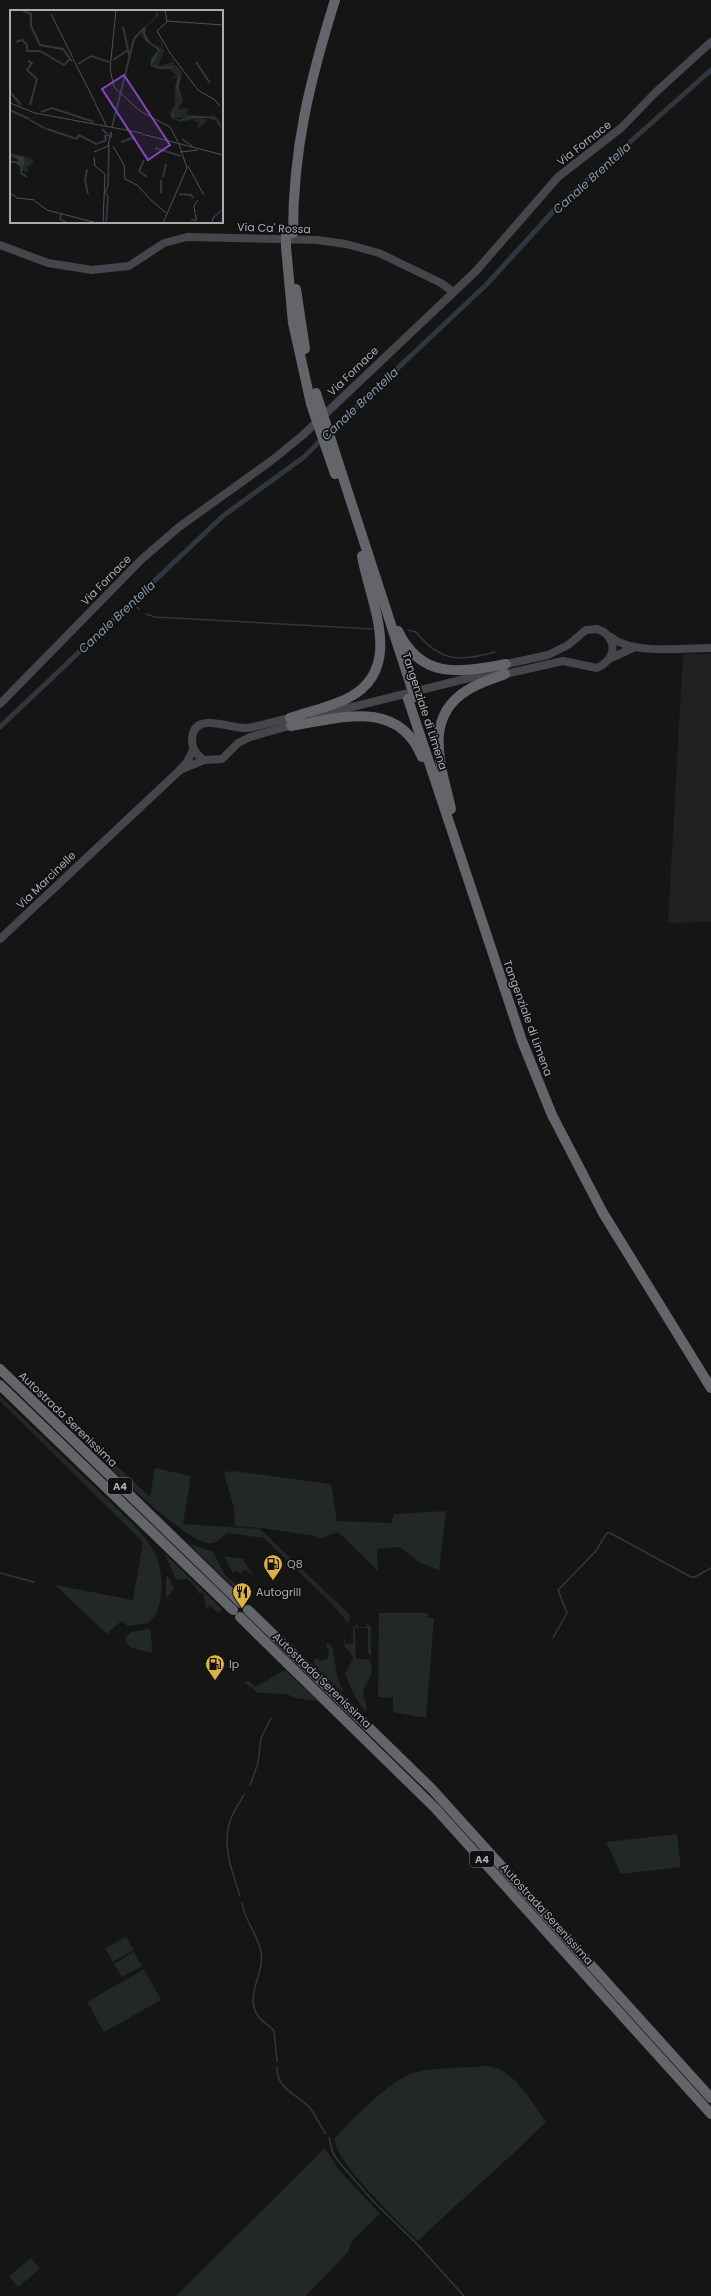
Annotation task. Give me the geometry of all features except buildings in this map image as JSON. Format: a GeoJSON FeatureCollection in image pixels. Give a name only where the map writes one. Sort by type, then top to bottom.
{"type":"FeatureCollection","features":[{"type":"Feature","properties":{"kind":"highway","name":"Tangenziale di Limena"},"geometry":{"type":"LineString","coordinates":[[328,0],[305,76],[297,115],[287,185],[293,323],[311,404],[338,471]]}},
{"type":"Feature","properties":{"kind":"highway","name":"Tangenziale di Limena"},"geometry":{"type":"LineString","coordinates":[[289,233],[295,171],[303,114],[318,52],[334,0]]}},
{"type":"Feature","properties":{"kind":"highway","name":"Tangenziale di Limena"},"geometry":{"type":"LineString","coordinates":[[289,247],[306,353],[338,471],[408,687],[451,809],[524,1037]]}},
{"type":"Feature","properties":{"kind":"highway"},"geometry":{"type":"LineString","coordinates":[[365,555],[396,625],[407,647],[414,655],[423,662],[439,669],[457,672],[506,669]]}},
{"type":"Feature","properties":{"kind":"highway"},"geometry":{"type":"LineString","coordinates":[[290,722],[350,697],[362,689],[378,664],[382,645],[366,580],[365,555]]}},
{"type":"Feature","properties":{"kind":"highway"},"geometry":{"type":"LineString","coordinates":[[451,809],[437,745],[439,728],[445,712],[457,697],[506,669]]}},
{"type":"Feature","properties":{"kind":"highway","name":"Tangenziale di Limena"},"geometry":{"type":"LineString","coordinates":[[412,698],[449,822],[552,1115],[589,1189],[711,1388]]}},
{"type":"Feature","properties":{"kind":"highway"},"geometry":{"type":"LineString","coordinates":[[290,722],[356,715],[376,716],[395,723],[409,734],[420,750],[437,797],[449,822]]}},
{"type":"Feature","properties":{"kind":"highway","name":"Tangenziale di Limena"},"geometry":{"type":"LineString","coordinates":[[529,1050],[557,1112],[595,1186],[711,1375]]}},
{"type":"Feature","properties":{"kind":"highway","name":"Autostrada Serenissima"},"geometry":{"type":"LineString","coordinates":[[0,1370],[432,1789],[711,2098]]}},
{"type":"Feature","properties":{"kind":"highway","name":"Autostrada Serenissima"},"geometry":{"type":"LineString","coordinates":[[0,1385],[435,1808],[711,2114]]}},
{"type":"Feature","properties":{"kind":"street","name":"Via Fornace"},"geometry":{"type":"LineString","coordinates":[[0,704],[142,559],[204,508],[293,443],[453,292],[499,246],[558,177],[621,128],[655,93],[711,42]]}},
{"type":"Feature","properties":{"kind":"street","name":"Via Ca' Rossa"},"geometry":{"type":"LineString","coordinates":[[0,245],[48,263],[92,270],[129,266],[164,243],[188,237],[317,240],[346,244],[379,253],[441,283],[453,292]]}},
{"type":"Feature","properties":{"kind":"street"},"geometry":{"type":"LineString","coordinates":[[180,770],[187,762],[193,750],[192,737],[196,728],[212,721],[236,728],[247,728],[290,722],[340,710],[506,669],[548,655],[568,645],[580,633],[590,629],[599,629],[619,644],[634,648],[711,648]]}},
{"type":"Feature","properties":{"kind":"street"},"geometry":{"type":"LineString","coordinates":[[610,637],[614,652],[611,658]]}},
{"type":"Feature","properties":{"kind":"street"},"geometry":{"type":"LineString","coordinates":[[506,669],[563,661],[597,668],[611,658],[634,648]]}},
{"type":"Feature","properties":{"kind":"street"},"geometry":{"type":"LineString","coordinates":[[180,770],[204,760],[222,759],[238,743],[290,722]]}},
{"type":"Feature","properties":{"kind":"street"},"geometry":{"type":"LineString","coordinates":[[193,750],[204,760]]}},
{"type":"Feature","properties":{"kind":"street","name":"Via Marcinelle"},"geometry":{"type":"LineString","coordinates":[[0,939],[180,770]]}},
{"type":"Feature","properties":{"kind":"shaded area"},"geometry":{"type":"Polygon","coordinates":[[[683,654],[711,654],[711,922],[668,923],[683,654]]]}},
{"type":"Feature","properties":{"kind":"shaded area"},"geometry":{"type":"Polygon","coordinates":[[[0,1396],[135,1526],[151,1546],[158,1561],[162,1590],[158,1609],[154,1617],[148,1623],[128,1626],[121,1621],[107,1634],[55,1585],[133,1600],[143,1542],[0,1401],[0,1396]]]}},
{"type":"Feature","properties":{"kind":"shaded area"},"geometry":{"type":"Polygon","coordinates":[[[60,1413],[150,1497],[155,1468],[191,1476],[183,1524],[260,1529],[350,1615],[348,1623],[332,1604],[264,1538],[228,1533],[214,1543],[207,1543],[175,1525],[131,1487],[57,1416],[60,1413]]]}},
{"type":"Feature","properties":{"kind":"shaded area"},"geometry":{"type":"Polygon","coordinates":[[[233,1471],[331,1484],[337,1521],[391,1523],[394,1514],[446,1511],[439,1570],[419,1562],[400,1547],[377,1549],[378,1571],[338,1532],[319,1539],[315,1536],[262,1528],[235,1526],[234,1508],[224,1474],[225,1472],[233,1471]]]}},
{"type":"Feature","properties":{"kind":"shaded area"},"geometry":{"type":"Polygon","coordinates":[[[189,1544],[213,1552],[225,1575],[249,1594],[245,1598],[189,1544]]]}},
{"type":"Feature","properties":{"kind":"shaded area"},"geometry":{"type":"Polygon","coordinates":[[[165,1554],[222,1609],[218,1613],[210,1605],[206,1609],[203,1593],[198,1593],[198,1590],[187,1579],[176,1580],[165,1554]]]}},
{"type":"Feature","properties":{"kind":"shaded area"},"geometry":{"type":"Polygon","coordinates":[[[224,1556],[243,1559],[253,1576],[245,1569],[240,1574],[236,1570],[233,1573],[224,1556]]]}},
{"type":"Feature","properties":{"kind":"shaded area"},"geometry":{"type":"Polygon","coordinates":[[[168,1576],[174,1589],[166,1599],[166,1578],[168,1576]]]}},
{"type":"Feature","properties":{"kind":"shaded area"},"geometry":{"type":"Polygon","coordinates":[[[379,1613],[427,1613],[428,1618],[434,1618],[426,1718],[393,1712],[393,1698],[378,1697],[379,1613]]]}},
{"type":"Feature","properties":{"kind":"shaded area"},"geometry":{"type":"Polygon","coordinates":[[[358,1623],[358,1627],[367,1627],[367,1623],[371,1627],[371,1656],[368,1653],[368,1628],[355,1628],[356,1659],[368,1659],[372,1668],[372,1672],[363,1692],[367,1709],[365,1711],[355,1697],[345,1674],[353,1659],[351,1653],[344,1646],[344,1632],[345,1644],[353,1644],[353,1628],[358,1623]]]}},
{"type":"Feature","properties":{"kind":"shaded area"},"geometry":{"type":"Polygon","coordinates":[[[149,1629],[151,1632],[152,1653],[132,1648],[127,1644],[125,1637],[131,1632],[149,1629]]]}},
{"type":"Feature","properties":{"kind":"shaded area"},"geometry":{"type":"Polygon","coordinates":[[[328,1642],[333,1649],[336,1671],[343,1693],[313,1664],[315,1658],[322,1661],[328,1658],[329,1651],[326,1645],[328,1642]]]}},
{"type":"Feature","properties":{"kind":"shaded area"},"geometry":{"type":"Polygon","coordinates":[[[285,1670],[317,1701],[295,1698],[287,1694],[258,1693],[244,1682],[249,1681],[255,1687],[285,1670]]]}},
{"type":"Feature","properties":{"kind":"shaded area"},"geometry":{"type":"Polygon","coordinates":[[[677,1834],[681,1867],[621,1874],[606,1842],[677,1834]]]}},
{"type":"Feature","properties":{"kind":"shaded area"},"geometry":{"type":"Polygon","coordinates":[[[126,1937],[134,1950],[113,1962],[105,1948],[126,1937]]]}},
{"type":"Feature","properties":{"kind":"shaded area"},"geometry":{"type":"Polygon","coordinates":[[[134,1952],[142,1966],[122,1977],[114,1964],[134,1952]]]}},
{"type":"Feature","properties":{"kind":"shaded area"},"geometry":{"type":"Polygon","coordinates":[[[144,1969],[161,2000],[104,2032],[87,2002],[144,1969]]]}},
{"type":"Feature","properties":{"kind":"shaded area"},"geometry":{"type":"Polygon","coordinates":[[[487,2066],[496,2068],[513,2079],[528,2096],[546,2122],[418,2241],[383,2207],[355,2176],[337,2148],[335,2138],[372,2101],[404,2077],[421,2071],[487,2066]]]}},
{"type":"Feature","properties":{"kind":"shaded area"},"geometry":{"type":"Polygon","coordinates":[[[325,2148],[338,2169],[380,2214],[351,2242],[348,2252],[306,2296],[176,2296],[325,2148]]]}},
{"type":"Feature","properties":{"kind":"shaded area"},"geometry":{"type":"Polygon","coordinates":[[[31,2258],[40,2269],[18,2287],[9,2276],[31,2258]]]}},
{"type":"Feature","properties":{"kind":"waterway","name":"Canale Brentella"},"geometry":{"type":"LineString","coordinates":[[329,433],[487,284],[559,205],[711,70]]}},
{"type":"Feature","properties":{"kind":"waterway","name":"Canale Brentella"},"geometry":{"type":"LineString","coordinates":[[0,727],[223,516],[304,457],[323,438]]}},
{"type":"Feature","properties":{"kind":"waterway"},"geometry":{"type":"LineString","coordinates":[[131,602],[139,609]]}},
{"type":"Feature","properties":{"kind":"waterway"},"geometry":{"type":"LineString","coordinates":[[146,614],[155,617],[373,629]]}},
{"type":"Feature","properties":{"kind":"waterway"},"geometry":{"type":"LineString","coordinates":[[408,630],[416,632],[434,649],[451,657],[471,657],[495,652]]}},
{"type":"Feature","properties":{"kind":"waterway"},"geometry":{"type":"LineString","coordinates":[[553,1638],[567,1613],[558,1590],[595,1552],[607,1533],[610,1533],[691,1577],[695,1577],[711,1568]]}},
{"type":"Feature","properties":{"kind":"waterway"},"geometry":{"type":"LineString","coordinates":[[0,1573],[34,1582]]}},
{"type":"Feature","properties":{"kind":"waterway"},"geometry":{"type":"LineString","coordinates":[[250,1785],[258,1763],[261,1738],[271,1718]]}},
{"type":"Feature","properties":{"kind":"waterway"},"geometry":{"type":"LineString","coordinates":[[240,1896],[228,1856],[227,1836],[232,1816],[244,1795]]}},
{"type":"Feature","properties":{"kind":"waterway"},"geometry":{"type":"LineString","coordinates":[[242,1903],[261,1952],[260,1968],[254,1992],[254,2008],[258,2016],[274,2031],[277,2061]]}},
{"type":"Feature","properties":{"kind":"waterway"},"geometry":{"type":"LineString","coordinates":[[277,2067],[280,2081],[288,2090],[309,2107],[326,2134]]}},
{"type":"Feature","properties":{"kind":"waterway"},"geometry":{"type":"LineString","coordinates":[[329,2138],[333,2153],[338,2161],[373,2201],[417,2244],[464,2296]]}},
{"type":"Feature","properties":{"kind":"place","name":"Q8"},"geometry":{"type":"Point","coordinates":[273,1581]}},
{"type":"Feature","properties":{"kind":"place","name":"Autogrill"},"geometry":{"type":"Point","coordinates":[242,1609]}},
{"type":"Feature","properties":{"kind":"place","name":"Ip"},"geometry":{"type":"Point","coordinates":[215,1681]}}]}
